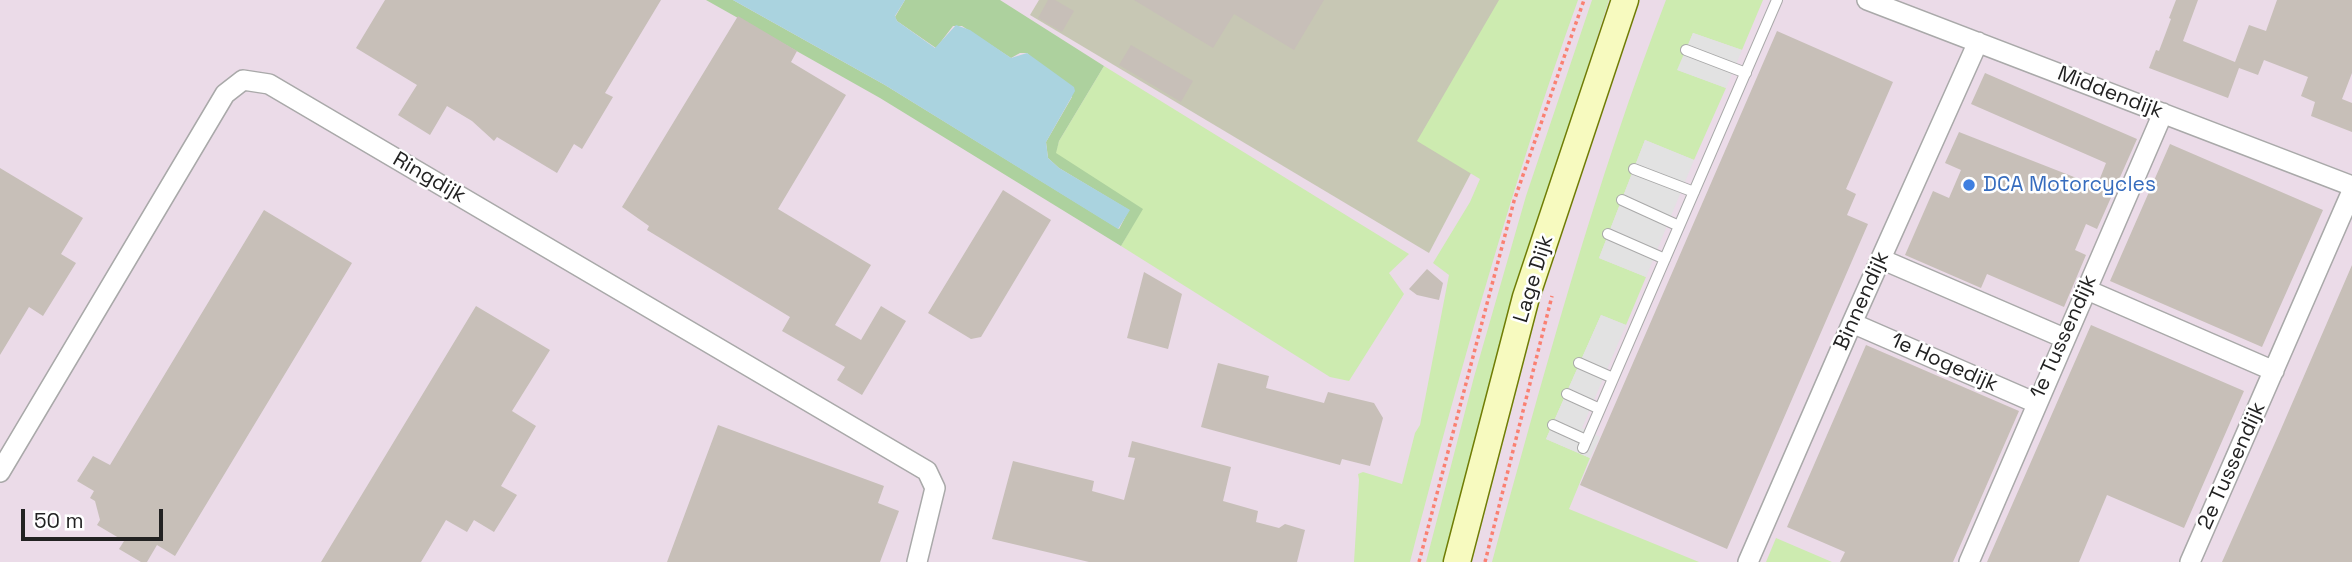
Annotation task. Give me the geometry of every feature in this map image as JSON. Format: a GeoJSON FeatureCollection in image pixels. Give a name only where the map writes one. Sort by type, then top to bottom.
{"type":"FeatureCollection","features":[{"type":"Feature","properties":{"kind":"main road","name":"Lage Dijk"},"geometry":{"type":"LineString","coordinates":[[1457,562],[1527,297],[1625,0]]}},
{"type":"Feature","properties":{"kind":"street","name":"Middendijk"},"geometry":{"type":"LineString","coordinates":[[1867,0],[2352,188]]}},
{"type":"Feature","properties":{"kind":"street","name":"Binnendijk"},"geometry":{"type":"LineString","coordinates":[[1748,562],[1978,41]]}},
{"type":"Feature","properties":{"kind":"street","name":"Ringdijk"},"geometry":{"type":"LineString","coordinates":[[0,472],[225,94],[243,80],[269,84],[927,471],[935,488],[917,562]]}},
{"type":"Feature","properties":{"kind":"street","name":"1e Tussendijk"},"geometry":{"type":"LineString","coordinates":[[1969,562],[2035,403],[2162,113]]}},
{"type":"Feature","properties":{"kind":"street","name":"2e Tussendijk"},"geometry":{"type":"LineString","coordinates":[[2190,562],[2352,188]]}},
{"type":"Feature","properties":{"kind":"street"},"geometry":{"type":"LineString","coordinates":[[1881,259],[2064,338]]}},
{"type":"Feature","properties":{"kind":"street"},"geometry":{"type":"LineString","coordinates":[[2085,289],[2274,371]]}},
{"type":"Feature","properties":{"kind":"street","name":"1e Hogedijk"},"geometry":{"type":"LineString","coordinates":[[1852,323],[2035,403]]}},
{"type":"Feature","properties":{"kind":"lane"},"geometry":{"type":"LineString","coordinates":[[1553,425],[1585,444],[1777,0]]}},
{"type":"Feature","properties":{"kind":"lane"},"geometry":{"type":"LineString","coordinates":[[1686,50],[1746,73]]}},
{"type":"Feature","properties":{"kind":"lane"},"geometry":{"type":"LineString","coordinates":[[1634,169],[1694,192]]}},
{"type":"Feature","properties":{"kind":"lane"},"geometry":{"type":"LineString","coordinates":[[1622,200],[1679,226]]}},
{"type":"Feature","properties":{"kind":"lane"},"geometry":{"type":"LineString","coordinates":[[1608,234],[1665,258]]}},
{"type":"Feature","properties":{"kind":"lane"},"geometry":{"type":"LineString","coordinates":[[1579,363],[1613,378]]}},
{"type":"Feature","properties":{"kind":"lane"},"geometry":{"type":"LineString","coordinates":[[1567,394],[1600,409]]}},
{"type":"Feature","properties":{"kind":"path","name":"Lage Dijk"},"geometry":{"type":"LineString","coordinates":[[1419,562],[1514,201],[1584,0]]}},
{"type":"Feature","properties":{"kind":"path","name":"Lage Dijk"},"geometry":{"type":"LineString","coordinates":[[1485,562],[1553,290]]}},
{"type":"Feature","properties":{"kind":"shaded area"},"geometry":{"type":"Polygon","coordinates":[[[0,0],[2352,0],[2352,562],[0,562],[0,0]]]}},
{"type":"Feature","properties":{"kind":"shaded area"},"geometry":{"type":"Polygon","coordinates":[[[1039,0],[1536,0],[1481,154],[1429,253],[1030,15],[1039,0]]]}},
{"type":"Feature","properties":{"kind":"shaded area"},"geometry":{"type":"Polygon","coordinates":[[[1693,33],[1742,50],[1726,88],[1677,70],[1693,33]]]}},
{"type":"Feature","properties":{"kind":"shaded area"},"geometry":{"type":"Polygon","coordinates":[[[1645,140],[1694,160],[1646,277],[1599,258],[1645,140]]]}},
{"type":"Feature","properties":{"kind":"shaded area"},"geometry":{"type":"Polygon","coordinates":[[[1601,315],[1626,325],[1582,428],[1600,437],[1590,458],[1546,439],[1601,315]]]}},
{"type":"Feature","properties":{"kind":"green space"},"geometry":{"type":"Polygon","coordinates":[[[706,0],[733,0],[885,85],[1119,229],[1129,210],[1059,168],[1048,158],[1046,142],[1072,97],[1027,53],[1011,58],[962,26],[953,26],[936,48],[895,17],[905,0],[1000,0],[1104,66],[1059,141],[1056,153],[1143,209],[1121,246],[880,98],[706,0]]]}},
{"type":"Feature","properties":{"kind":"green space"},"geometry":{"type":"Polygon","coordinates":[[[1499,0],[1578,0],[1488,279],[1410,562],[1354,562],[1358,474],[1363,472],[1402,484],[1415,433],[1420,425],[1449,275],[1433,263],[1470,202],[1480,179],[1417,141],[1499,0]]]}},
{"type":"Feature","properties":{"kind":"green space"},"geometry":{"type":"Polygon","coordinates":[[[1592,0],[1609,0],[1535,231],[1447,562],[1426,562],[1474,377],[1526,196],[1592,0]]]}},
{"type":"Feature","properties":{"kind":"green space"},"geometry":{"type":"Polygon","coordinates":[[[1666,0],[1763,0],[1742,50],[1693,33],[1678,70],[1726,88],[1694,160],[1645,140],[1599,258],[1646,277],[1626,325],[1601,315],[1546,439],[1590,458],[1569,509],[1699,562],[1492,562],[1593,208],[1666,0]]]}},
{"type":"Feature","properties":{"kind":"green space"},"geometry":{"type":"Polygon","coordinates":[[[1104,66],[1409,254],[1389,273],[1404,294],[1349,381],[1330,377],[1121,246],[1142,209],[1055,154],[1059,141],[1104,66]]]}},
{"type":"Feature","properties":{"kind":"green space"},"geometry":{"type":"Polygon","coordinates":[[[1776,538],[1832,562],[1766,562],[1776,538]]]}},
{"type":"Feature","properties":{"kind":"water"},"geometry":{"type":"Polygon","coordinates":[[[733,0],[905,0],[895,16],[897,21],[935,48],[956,25],[970,30],[1011,58],[1027,53],[1074,87],[1075,91],[1046,142],[1048,158],[1059,168],[1130,210],[1118,229],[885,85],[733,0]]]}},
{"type":"Feature","properties":{"kind":"building"},"geometry":{"type":"Polygon","coordinates":[[[385,0],[661,0],[605,93],[613,97],[582,149],[574,144],[557,173],[497,137],[494,141],[472,121],[447,106],[430,135],[398,115],[417,85],[356,48],[385,0]]]}},
{"type":"Feature","properties":{"kind":"building"},"geometry":{"type":"Polygon","coordinates":[[[1048,0],[1055,0],[1074,11],[1062,32],[1038,18],[1048,0]]]}},
{"type":"Feature","properties":{"kind":"building"},"geometry":{"type":"Polygon","coordinates":[[[1134,0],[1324,0],[1294,50],[1234,14],[1213,48],[1134,0]]]}},
{"type":"Feature","properties":{"kind":"building"},"geometry":{"type":"Polygon","coordinates":[[[2176,0],[2198,0],[2183,41],[2235,62],[2249,25],[2266,31],[2277,0],[2352,0],[2352,73],[2342,99],[2352,103],[2352,132],[2311,116],[2315,102],[2301,96],[2308,77],[2264,60],[2258,75],[2239,68],[2228,98],[2149,68],[2156,50],[2159,51],[2176,0]]]}},
{"type":"Feature","properties":{"kind":"building"},"geometry":{"type":"Polygon","coordinates":[[[738,16],[797,51],[791,62],[846,95],[778,209],[871,265],[835,325],[861,340],[881,306],[906,321],[862,395],[837,380],[845,367],[782,331],[790,317],[647,230],[649,226],[622,207],[738,16]]]}},
{"type":"Feature","properties":{"kind":"building"},"geometry":{"type":"Polygon","coordinates":[[[1777,31],[1893,82],[1846,189],[1856,194],[1847,215],[1868,224],[1727,549],[1580,485],[1777,31]]]}},
{"type":"Feature","properties":{"kind":"building"},"geometry":{"type":"Polygon","coordinates":[[[1131,45],[1193,81],[1181,102],[1119,65],[1131,45]]]}},
{"type":"Feature","properties":{"kind":"building"},"geometry":{"type":"Polygon","coordinates":[[[1985,73],[2137,139],[2097,229],[2086,224],[2075,250],[2086,255],[2064,307],[1987,274],[1981,288],[1905,255],[1933,191],[1949,198],[1961,170],[1945,163],[1959,132],[2097,186],[2106,163],[1971,104],[1985,73]]]}},
{"type":"Feature","properties":{"kind":"building"},"geometry":{"type":"Polygon","coordinates":[[[2170,144],[2323,210],[2262,347],[2110,281],[2170,144]]]}},
{"type":"Feature","properties":{"kind":"building"},"geometry":{"type":"Polygon","coordinates":[[[0,168],[83,218],[61,254],[76,263],[43,316],[29,307],[0,355],[0,168]]]}},
{"type":"Feature","properties":{"kind":"building"},"geometry":{"type":"Polygon","coordinates":[[[1003,190],[1051,220],[981,337],[971,339],[928,313],[1003,190]]]}},
{"type":"Feature","properties":{"kind":"building"},"geometry":{"type":"Polygon","coordinates":[[[264,210],[352,263],[175,556],[157,545],[147,562],[141,562],[119,549],[124,541],[97,525],[100,520],[95,501],[90,498],[94,491],[77,481],[93,456],[110,465],[264,210]]]}},
{"type":"Feature","properties":{"kind":"building"},"geometry":{"type":"Polygon","coordinates":[[[2352,265],[2352,562],[2222,562],[2278,436],[2352,265]]]}},
{"type":"Feature","properties":{"kind":"building"},"geometry":{"type":"Polygon","coordinates":[[[1427,269],[1443,283],[1439,300],[1417,295],[1409,289],[1427,269]]]}},
{"type":"Feature","properties":{"kind":"building"},"geometry":{"type":"Polygon","coordinates":[[[1144,272],[1182,294],[1168,349],[1127,338],[1144,272]]]}},
{"type":"Feature","properties":{"kind":"building"},"geometry":{"type":"Polygon","coordinates":[[[476,306],[550,350],[512,411],[536,426],[501,486],[517,495],[494,532],[474,520],[467,532],[446,520],[421,562],[321,562],[476,306]]]}},
{"type":"Feature","properties":{"kind":"building"},"geometry":{"type":"Polygon","coordinates":[[[2091,325],[2244,391],[2184,528],[2107,495],[2079,562],[1987,562],[2091,325]]]}},
{"type":"Feature","properties":{"kind":"building"},"geometry":{"type":"Polygon","coordinates":[[[1866,345],[2019,411],[1953,562],[1840,562],[1845,552],[1787,527],[1866,345]]]}},
{"type":"Feature","properties":{"kind":"building"},"geometry":{"type":"Polygon","coordinates":[[[1218,363],[1269,376],[1266,388],[1324,403],[1328,392],[1374,403],[1383,418],[1370,466],[1342,459],[1340,465],[1201,427],[1218,363]]]}},
{"type":"Feature","properties":{"kind":"building"},"geometry":{"type":"Polygon","coordinates":[[[718,425],[884,486],[878,503],[899,511],[880,562],[667,562],[718,425]]]}},
{"type":"Feature","properties":{"kind":"building"},"geometry":{"type":"Polygon","coordinates":[[[1132,441],[1231,467],[1223,501],[1258,511],[1256,522],[1279,528],[1285,524],[1305,530],[1297,562],[1089,562],[992,539],[1013,461],[1094,481],[1092,491],[1124,500],[1135,458],[1128,457],[1132,441]]]}},
{"type":"Feature","properties":{"kind":"place","name":"DCA Motorcycles"},"geometry":{"type":"Point","coordinates":[1969,185]}}]}
